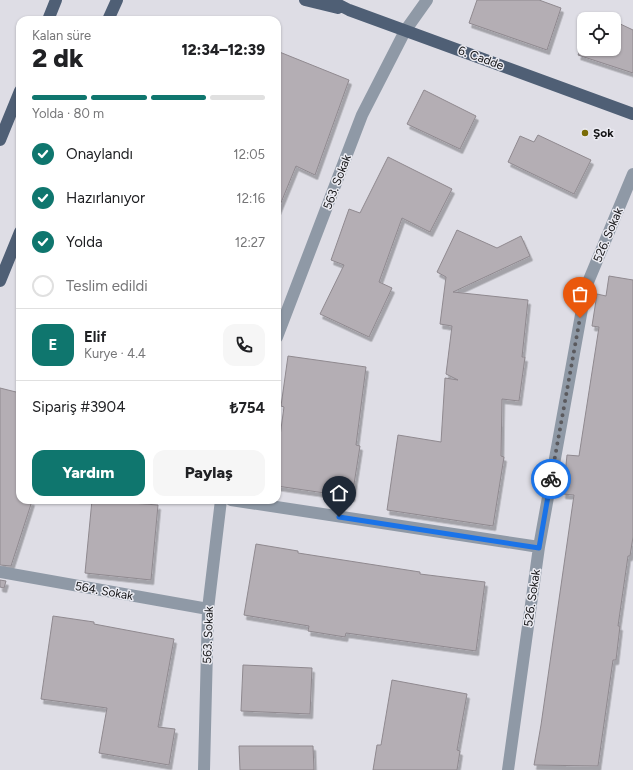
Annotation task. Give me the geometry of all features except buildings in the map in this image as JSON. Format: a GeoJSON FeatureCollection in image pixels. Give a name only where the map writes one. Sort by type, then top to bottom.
{"type":"FeatureCollection","features":[{"type":"Feature","properties":{"kind":"main road"},"geometry":{"type":"LineString","coordinates":[[50,16],[56,0]]}},
{"type":"Feature","properties":{"kind":"main road"},"geometry":{"type":"LineString","coordinates":[[110,16],[117,0]]}},
{"type":"Feature","properties":{"kind":"main road"},"geometry":{"type":"LineString","coordinates":[[306,0],[349,10]]}},
{"type":"Feature","properties":{"kind":"main road","name":"6. Cadde"},"geometry":{"type":"LineString","coordinates":[[329,0],[349,10],[633,114]]}},
{"type":"Feature","properties":{"kind":"main road"},"geometry":{"type":"LineString","coordinates":[[0,140],[16,101]]}},
{"type":"Feature","properties":{"kind":"main road"},"geometry":{"type":"LineString","coordinates":[[0,281],[16,242]]}},
{"type":"Feature","properties":{"kind":"street","name":"563. Sokak"},"geometry":{"type":"LineString","coordinates":[[281,327],[362,115],[405,31],[427,0]]}},
{"type":"Feature","properties":{"kind":"street","name":"526. Sokak"},"geometry":{"type":"LineString","coordinates":[[508,770],[539,548],[586,287],[633,174]]}},
{"type":"Feature","properties":{"kind":"street","name":"563. Sokak"},"geometry":{"type":"LineString","coordinates":[[204,770],[208,609],[221,504]]}},
{"type":"Feature","properties":{"kind":"street"},"geometry":{"type":"LineString","coordinates":[[257,504],[539,548]]}},
{"type":"Feature","properties":{"kind":"street","name":"564. Sokak"},"geometry":{"type":"LineString","coordinates":[[0,572],[208,609]]}},
{"type":"Feature","properties":{"kind":"way so far"},"geometry":{"type":"LineString","coordinates":[[551,479],[580,318]]}},
{"type":"Feature","properties":{"kind":"place","name":"Şok"},"geometry":{"type":"Point","coordinates":[585,133]}},
{"type":"Feature","properties":{"kind":"route"},"geometry":{"type":"LineString","coordinates":[[339,517],[539,548],[551,479]]}}]}
